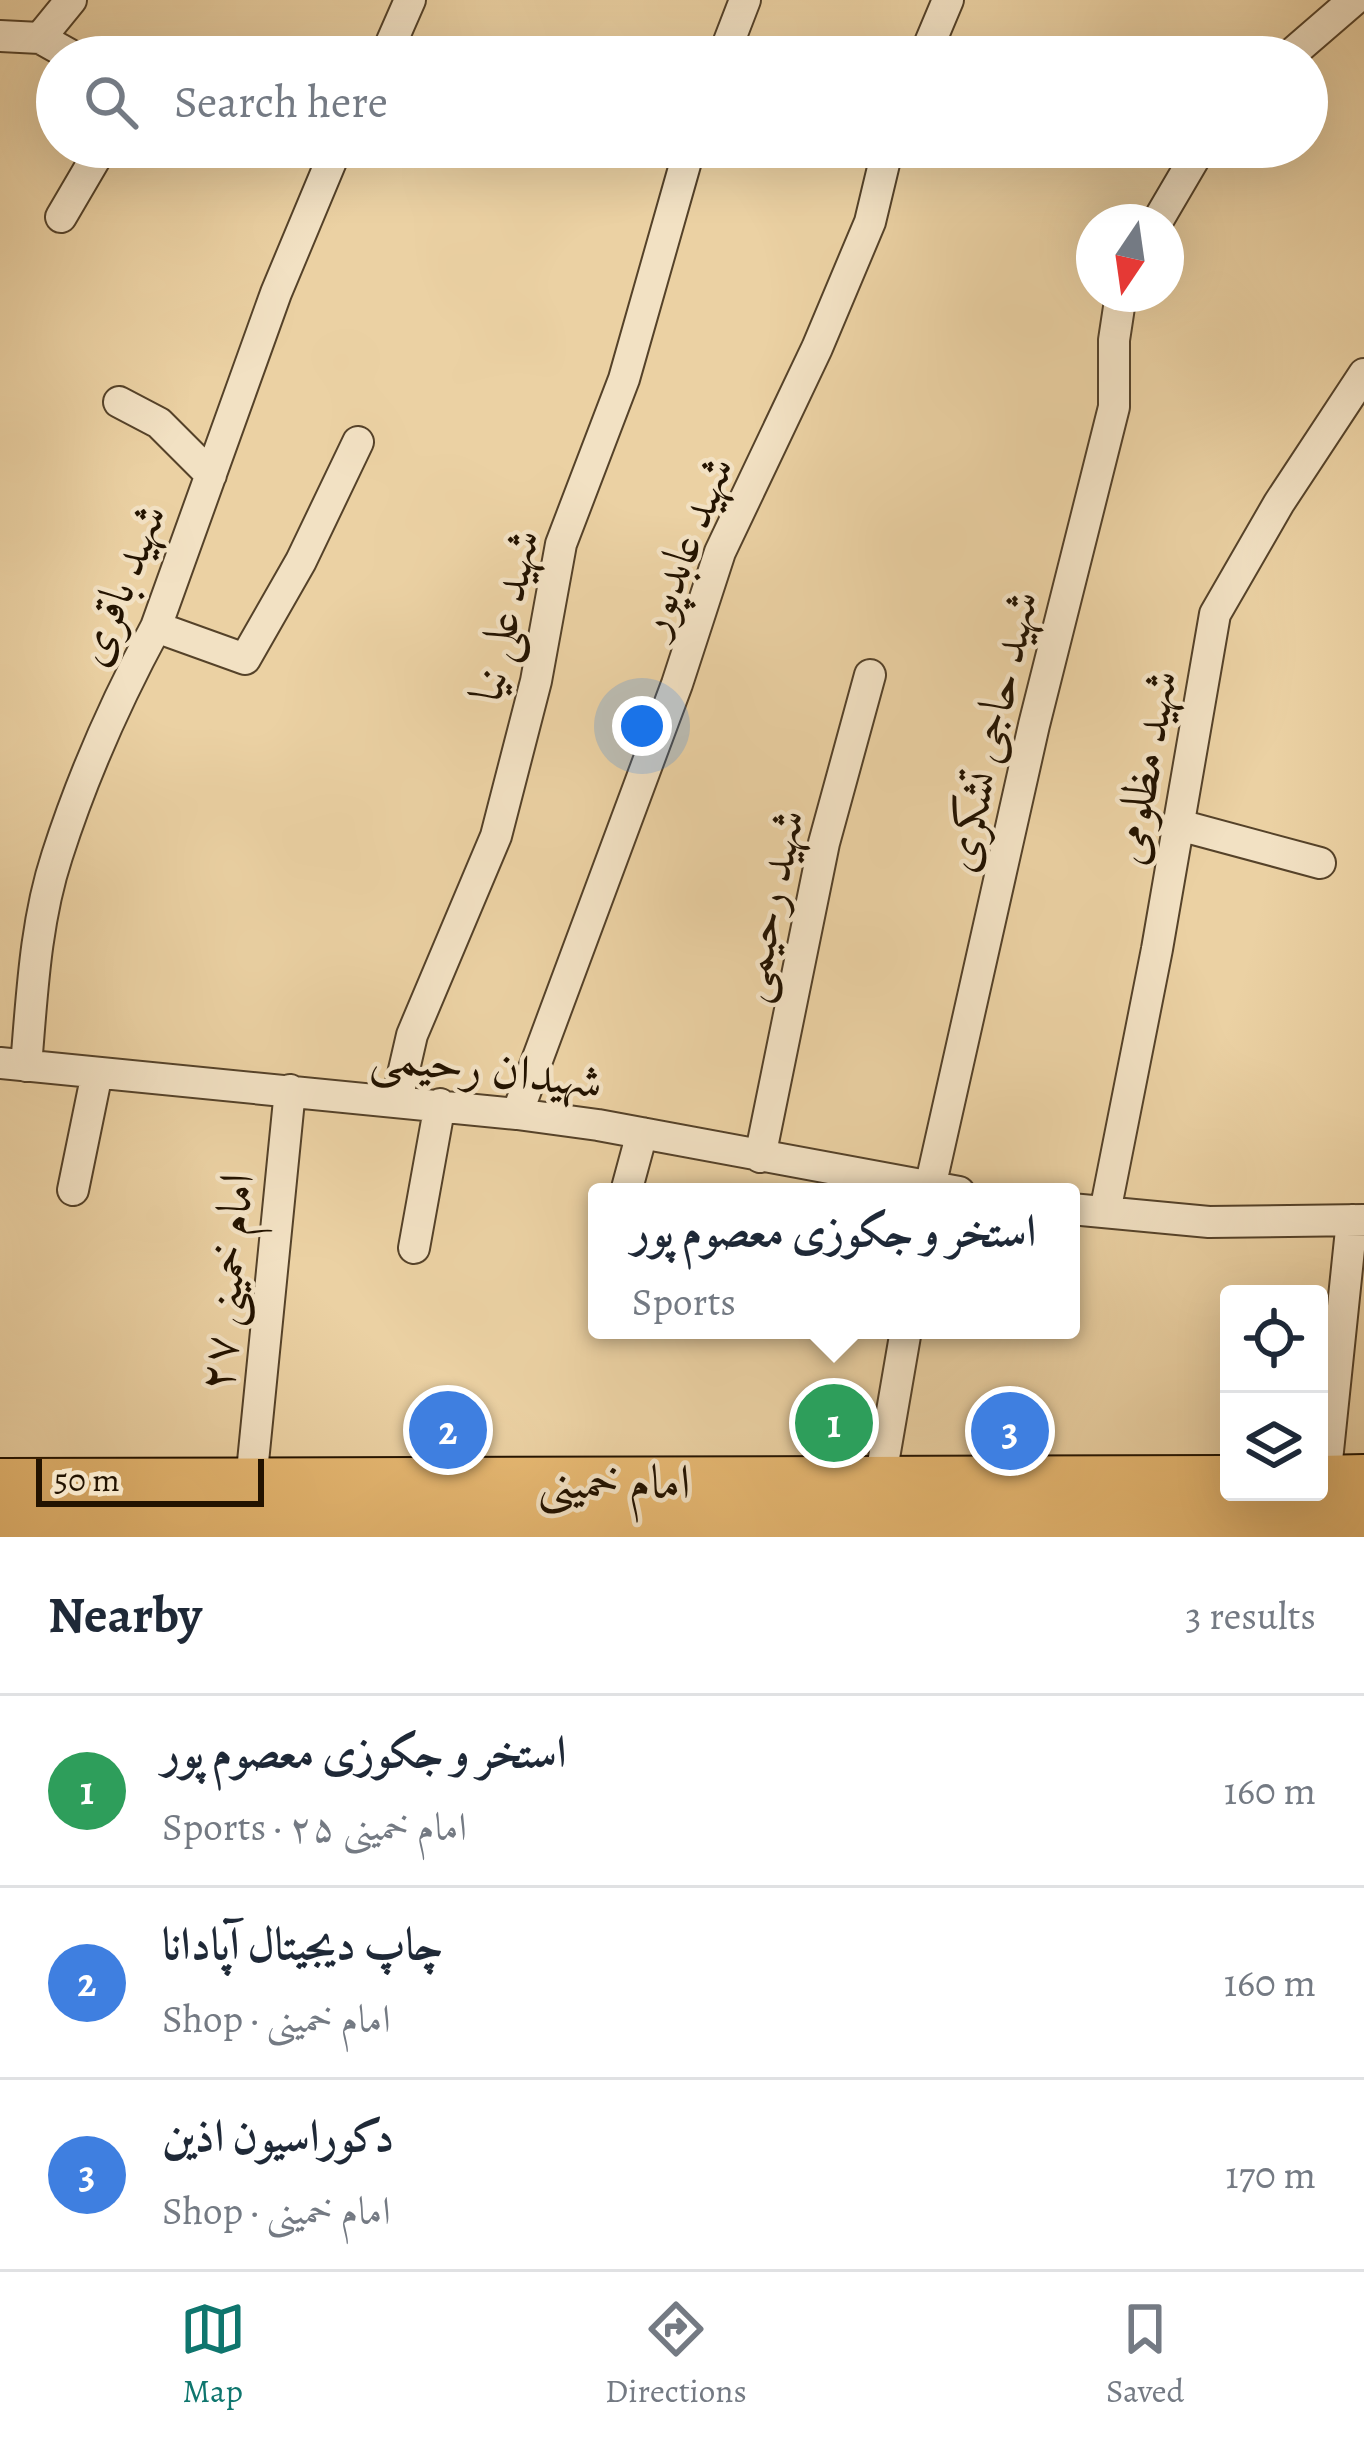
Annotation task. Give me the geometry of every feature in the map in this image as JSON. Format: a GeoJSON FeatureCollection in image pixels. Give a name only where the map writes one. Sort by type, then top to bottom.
{"type":"FeatureCollection","features":[{"type":"Feature","properties":{"kind":"main road","name":"امام خمینی"},"geometry":{"type":"LineString","coordinates":[[0,1523],[880,1481],[1121,1500],[1334,1503]]}},
{"type":"Feature","properties":{"kind":"main road","name":"امام خمینی"},"geometry":{"type":"LineString","coordinates":[[0,1483],[258,1514],[515,1530],[707,1530],[1016,1529],[1121,1500],[1220,1482]]}},
{"type":"Feature","properties":{"kind":"street"},"geometry":{"type":"LineString","coordinates":[[42,36],[71,0]]}},
{"type":"Feature","properties":{"kind":"street"},"geometry":{"type":"LineString","coordinates":[[394,36],[410,0]]}},
{"type":"Feature","properties":{"kind":"street"},"geometry":{"type":"LineString","coordinates":[[731,36],[745,0]]}},
{"type":"Feature","properties":{"kind":"street"},"geometry":{"type":"LineString","coordinates":[[933,36],[948,0]]}},
{"type":"Feature","properties":{"kind":"street"},"geometry":{"type":"LineString","coordinates":[[1312,36],[1354,0]]}},
{"type":"Feature","properties":{"kind":"street"},"geometry":{"type":"LineString","coordinates":[[0,36],[36,38]]}},
{"type":"Feature","properties":{"kind":"street"},"geometry":{"type":"LineString","coordinates":[[61,217],[90,168]]}},
{"type":"Feature","properties":{"kind":"street","name":"شهید باقری"},"geometry":{"type":"LineString","coordinates":[[13,1065],[56,858],[129,678],[156,627],[276,293],[328,168]]}},
{"type":"Feature","properties":{"kind":"street","name":"شهید علی نیا"},"geometry":{"type":"LineString","coordinates":[[397,1100],[412,1035],[496,836],[536,681],[561,544],[624,380],[684,168]]}},
{"type":"Feature","properties":{"kind":"street","name":"شهید عابدپور"},"geometry":{"type":"LineString","coordinates":[[517,1114],[677,684],[720,552],[817,348],[861,243],[882,168]]}},
{"type":"Feature","properties":{"kind":"street"},"geometry":{"type":"LineString","coordinates":[[1167,204],[1188,168]]}},
{"type":"Feature","properties":{"kind":"street","name":"شهید حاجی تشکری"},"geometry":{"type":"LineString","coordinates":[[941,1183],[1034,725],[1114,407],[1118,312]]}},
{"type":"Feature","properties":{"kind":"street","name":"شهید مظلومی"},"geometry":{"type":"LineString","coordinates":[[1105,1212],[1215,614],[1364,374]]}},
{"type":"Feature","properties":{"kind":"street"},"geometry":{"type":"LineString","coordinates":[[118,402],[159,423],[211,475]]}},
{"type":"Feature","properties":{"kind":"street"},"geometry":{"type":"LineString","coordinates":[[156,627],[245,659],[301,561],[358,442]]}},
{"type":"Feature","properties":{"kind":"street","name":"شهید رحیمی"},"geometry":{"type":"LineString","coordinates":[[760,1157],[824,843],[869,675]]}},
{"type":"Feature","properties":{"kind":"street"},"geometry":{"type":"LineString","coordinates":[[1179,825],[1319,863]]}},
{"type":"Feature","properties":{"kind":"street","name":"شهیدان رحیمی"},"geometry":{"type":"LineString","coordinates":[[13,1065],[517,1114],[902,1183]]}},
{"type":"Feature","properties":{"kind":"street"},"geometry":{"type":"LineString","coordinates":[[73,1190],[97,1073]]}},
{"type":"Feature","properties":{"kind":"street","name":"امام خمینی ۲۷"},"geometry":{"type":"LineString","coordinates":[[258,1514],[290,1090]]}},
{"type":"Feature","properties":{"kind":"street"},"geometry":{"type":"LineString","coordinates":[[414,1248],[440,1104]]}},
{"type":"Feature","properties":{"kind":"street"},"geometry":{"type":"LineString","coordinates":[[628,1183],[642,1133]]}},
{"type":"Feature","properties":{"kind":"street"},"geometry":{"type":"LineString","coordinates":[[1080,1210],[1208,1222],[1358,1220],[1334,1503]]}},
{"type":"Feature","properties":{"kind":"street"},"geometry":{"type":"LineString","coordinates":[[880,1481],[904,1339]]}},
{"type":"Feature","properties":{"kind":"place","name":"استخر و جکوزی معصوم پور"},"geometry":{"type":"Point","coordinates":[834,1423]}},
{"type":"Feature","properties":{"kind":"place","name":"چاپ دیجیتال آپادانا"},"geometry":{"type":"Point","coordinates":[448,1430]}},
{"type":"Feature","properties":{"kind":"place","name":"دکوراسیون اذین"},"geometry":{"type":"Point","coordinates":[1010,1431]}}]}
